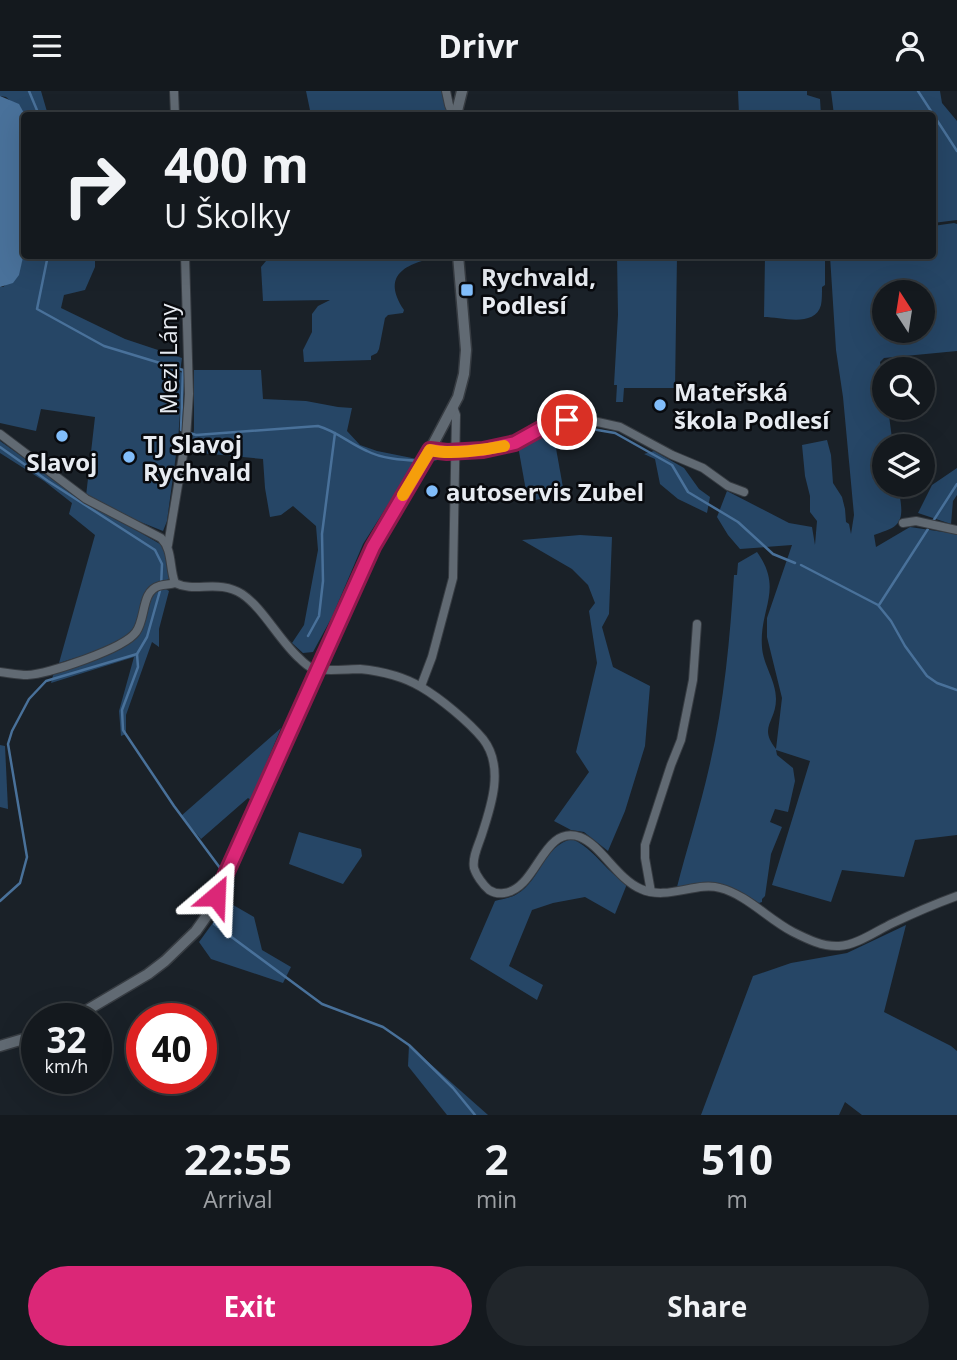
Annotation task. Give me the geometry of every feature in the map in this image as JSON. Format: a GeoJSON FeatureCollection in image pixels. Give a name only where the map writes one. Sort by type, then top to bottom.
{"type":"FeatureCollection","features":[{"type":"Feature","properties":{"kind":"street"},"geometry":{"type":"LineString","coordinates":[[174,91],[175,112]]}},
{"type":"Feature","properties":{"kind":"street"},"geometry":{"type":"LineString","coordinates":[[446,91],[452,112]]}},
{"type":"Feature","properties":{"kind":"street"},"geometry":{"type":"LineString","coordinates":[[455,112],[462,91]]}},
{"type":"Feature","properties":{"kind":"street","name":"Mezi Lány"},"geometry":{"type":"LineString","coordinates":[[172,584],[168,545],[186,437],[189,394],[185,259]]}},
{"type":"Feature","properties":{"kind":"street"},"geometry":{"type":"LineString","coordinates":[[99,1003],[157,968],[182,946],[208,914],[373,547],[458,397],[466,350],[458,259]]}},
{"type":"Feature","properties":{"kind":"street"},"geometry":{"type":"LineString","coordinates":[[421,686],[432,657],[453,578],[456,415],[453,407]]}},
{"type":"Feature","properties":{"kind":"street"},"geometry":{"type":"LineString","coordinates":[[430,450],[483,450],[515,443],[549,424],[567,420],[593,421],[620,427],[703,468],[728,487],[744,492]]}},
{"type":"Feature","properties":{"kind":"street"},"geometry":{"type":"LineString","coordinates":[[0,435],[86,499],[161,538],[168,545]]}},
{"type":"Feature","properties":{"kind":"street"},"geometry":{"type":"LineString","coordinates":[[903,523],[916,521],[957,530]]}},
{"type":"Feature","properties":{"kind":"street"},"geometry":{"type":"LineString","coordinates":[[0,672],[29,675],[118,647],[136,632],[148,595],[159,586],[225,586],[243,595],[253,604],[289,649],[310,668],[371,670],[421,686],[460,716],[484,740],[494,764],[494,787],[474,867],[486,888],[496,894],[510,893],[521,885],[548,847],[562,837],[575,836],[583,838],[633,885],[642,890],[666,893],[715,886],[734,891],[792,932],[820,944],[850,944],[957,896]]}},
{"type":"Feature","properties":{"kind":"street"},"geometry":{"type":"LineString","coordinates":[[651,892],[645,845],[681,740],[693,680],[697,624]]}},
{"type":"Feature","properties":{"kind":"street"},"geometry":{"type":"LineString","coordinates":[[0,1046],[21,1040]]}},
{"type":"Feature","properties":{"kind":"shaded area"},"geometry":{"type":"Polygon","coordinates":[[[0,91],[41,91],[47,112],[23,112],[6,97],[0,96],[0,91]]]}},
{"type":"Feature","properties":{"kind":"shaded area"},"geometry":{"type":"Polygon","coordinates":[[[306,91],[444,91],[447,112],[310,112],[306,91]]]}},
{"type":"Feature","properties":{"kind":"shaded area"},"geometry":{"type":"Polygon","coordinates":[[[738,91],[807,91],[807,95],[820,99],[821,112],[739,112],[738,91]]]}},
{"type":"Feature","properties":{"kind":"shaded area"},"geometry":{"type":"Polygon","coordinates":[[[831,91],[940,91],[942,103],[957,121],[957,220],[936,223],[936,112],[834,112],[831,91]]]}},
{"type":"Feature","properties":{"kind":"shaded area"},"geometry":{"type":"Polygon","coordinates":[[[0,96],[19,104],[23,112],[21,112],[23,259],[19,275],[13,283],[0,287],[0,96]]]}},
{"type":"Feature","properties":{"kind":"shaded area"},"geometry":{"type":"Polygon","coordinates":[[[957,224],[957,351],[872,357],[872,420],[890,420],[891,434],[872,434],[872,497],[900,497],[901,511],[896,525],[874,535],[876,547],[910,527],[957,534],[957,835],[915,840],[904,877],[842,870],[831,902],[772,885],[810,761],[776,750],[777,755],[793,768],[795,781],[788,812],[775,809],[770,822],[782,827],[771,854],[762,902],[759,903],[720,884],[677,887],[719,720],[734,575],[737,575],[738,563],[757,552],[769,577],[762,647],[776,699],[768,735],[776,749],[782,698],[767,637],[767,618],[792,545],[740,549],[717,517],[727,491],[789,523],[812,527],[815,545],[817,521],[810,512],[802,445],[827,440],[833,483],[842,497],[851,534],[854,515],[836,350],[830,259],[936,259],[936,226],[957,224]]]}},
{"type":"Feature","properties":{"kind":"shaded area"},"geometry":{"type":"Polygon","coordinates":[[[22,259],[95,259],[95,267],[85,290],[64,295],[61,308],[125,339],[182,358],[178,440],[167,521],[163,531],[118,513],[86,496],[95,417],[41,409],[36,431],[0,423],[0,287],[18,275],[22,259]]]}},
{"type":"Feature","properties":{"kind":"shaded area"},"geometry":{"type":"Polygon","coordinates":[[[268,259],[430,259],[409,266],[397,278],[397,297],[404,310],[403,313],[385,318],[379,349],[371,356],[371,360],[304,362],[303,350],[312,332],[312,314],[318,306],[330,300],[263,301],[261,267],[268,259]]]}},
{"type":"Feature","properties":{"kind":"shaded area"},"geometry":{"type":"Polygon","coordinates":[[[617,259],[677,259],[675,388],[624,388],[623,402],[616,402],[617,385],[614,385],[618,315],[617,259]]]}},
{"type":"Feature","properties":{"kind":"shaded area"},"geometry":{"type":"Polygon","coordinates":[[[765,259],[825,259],[825,285],[822,287],[818,312],[812,317],[797,320],[764,317],[765,259]]]}},
{"type":"Feature","properties":{"kind":"shaded area"},"geometry":{"type":"Polygon","coordinates":[[[194,370],[261,370],[263,399],[306,401],[352,408],[347,431],[360,445],[417,459],[363,544],[332,617],[313,652],[303,653],[292,643],[304,625],[318,550],[316,526],[293,506],[281,515],[270,517],[263,459],[200,453],[190,449],[194,430],[194,370]]]}},
{"type":"Feature","properties":{"kind":"shaded area"},"geometry":{"type":"Polygon","coordinates":[[[552,426],[564,493],[528,502],[518,446],[552,426]]]}},
{"type":"Feature","properties":{"kind":"shaded area"},"geometry":{"type":"Polygon","coordinates":[[[0,441],[79,497],[165,549],[170,578],[147,590],[134,629],[121,641],[59,663],[95,535],[69,514],[72,503],[0,453],[0,441]]]}},
{"type":"Feature","properties":{"kind":"shaded area"},"geometry":{"type":"Polygon","coordinates":[[[654,451],[684,468],[699,489],[710,497],[707,513],[678,499],[660,484],[655,459],[644,454],[654,451]]]}},
{"type":"Feature","properties":{"kind":"shaded area"},"geometry":{"type":"Polygon","coordinates":[[[957,468],[957,495],[953,501],[951,524],[918,513],[926,497],[935,497],[935,483],[957,468]]]}},
{"type":"Feature","properties":{"kind":"shaded area"},"geometry":{"type":"Polygon","coordinates":[[[580,535],[612,537],[609,614],[602,627],[613,667],[650,686],[645,746],[625,811],[608,851],[584,832],[571,830],[554,821],[589,772],[576,752],[597,663],[589,611],[595,603],[588,585],[572,569],[522,540],[580,535]]]}},
{"type":"Feature","properties":{"kind":"shaded area"},"geometry":{"type":"Polygon","coordinates":[[[164,588],[169,591],[159,629],[159,647],[152,642],[126,715],[126,734],[121,736],[119,711],[134,657],[51,683],[54,672],[129,642],[152,595],[156,590],[164,588]]]}},
{"type":"Feature","properties":{"kind":"shaded area"},"geometry":{"type":"Polygon","coordinates":[[[281,728],[251,800],[248,798],[201,839],[181,816],[281,728]]]}},
{"type":"Feature","properties":{"kind":"shaded area"},"geometry":{"type":"Polygon","coordinates":[[[0,745],[5,746],[8,809],[0,807],[0,745]]]}},
{"type":"Feature","properties":{"kind":"shaded area"},"geometry":{"type":"Polygon","coordinates":[[[299,832],[361,849],[362,856],[343,884],[289,864],[299,832]]]}},
{"type":"Feature","properties":{"kind":"shaded area"},"geometry":{"type":"Polygon","coordinates":[[[572,839],[587,848],[627,884],[615,914],[585,897],[532,910],[509,966],[543,985],[537,1000],[470,959],[495,901],[515,895],[525,888],[548,856],[562,843],[572,839]]]}},
{"type":"Feature","properties":{"kind":"shaded area"},"geometry":{"type":"Polygon","coordinates":[[[228,902],[254,917],[262,950],[291,967],[283,983],[211,959],[199,942],[228,902]]]}},
{"type":"Feature","properties":{"kind":"shaded area"},"geometry":{"type":"Polygon","coordinates":[[[906,925],[884,1012],[957,1051],[957,1115],[862,1115],[845,1102],[839,1115],[701,1115],[753,976],[791,963],[847,953],[906,925]]]}},
{"type":"Feature","properties":{"kind":"shaded area"},"geometry":{"type":"Polygon","coordinates":[[[409,1045],[488,1115],[447,1115],[408,1066],[409,1045]]]}},
{"type":"Feature","properties":{"kind":"waterway"},"geometry":{"type":"LineString","coordinates":[[29,91],[38,112]]}},
{"type":"Feature","properties":{"kind":"waterway"},"geometry":{"type":"LineString","coordinates":[[918,91],[932,112]]}},
{"type":"Feature","properties":{"kind":"waterway"},"geometry":{"type":"LineString","coordinates":[[936,119],[957,151]]}},
{"type":"Feature","properties":{"kind":"waterway"},"geometry":{"type":"LineString","coordinates":[[47,259],[37,309],[104,346],[183,370],[181,430],[196,435],[318,426],[373,454],[421,461]]}},
{"type":"Feature","properties":{"kind":"waterway"},"geometry":{"type":"LineString","coordinates":[[459,457],[513,450],[552,428],[580,427],[615,433],[672,465],[688,492],[738,522],[773,554],[795,563]]}},
{"type":"Feature","properties":{"kind":"waterway"},"geometry":{"type":"LineString","coordinates":[[308,636],[319,616],[323,581],[322,534],[335,433]]}},
{"type":"Feature","properties":{"kind":"waterway"},"geometry":{"type":"LineString","coordinates":[[0,447],[155,550],[162,564],[161,587],[147,637],[137,654],[46,681],[29,699],[12,731],[8,744],[27,857],[20,883],[0,901]]}},
{"type":"Feature","properties":{"kind":"waterway"},"geometry":{"type":"LineString","coordinates":[[427,460],[452,457]]}},
{"type":"Feature","properties":{"kind":"waterway"},"geometry":{"type":"LineString","coordinates":[[879,605],[957,484]]}},
{"type":"Feature","properties":{"kind":"waterway"},"geometry":{"type":"LineString","coordinates":[[801,565],[878,605],[927,676],[937,683],[957,690]]}},
{"type":"Feature","properties":{"kind":"waterway"},"geometry":{"type":"LineString","coordinates":[[137,654],[138,667],[122,710],[123,730],[223,872]]}},
{"type":"Feature","properties":{"kind":"waterway"},"geometry":{"type":"LineString","coordinates":[[229,880],[233,886],[214,924],[322,1004],[383,1027],[409,1045],[453,1088],[475,1115]]}},
{"type":"Feature","properties":{"kind":"slow traffic"},"geometry":{"type":"LineString","coordinates":[[403,495],[430,450],[447,452],[504,446]]}},
{"type":"Feature","properties":{"kind":"place","name":"Rychvald, Podlesí"},"geometry":{"type":"Point","coordinates":[467,290]}},
{"type":"Feature","properties":{"kind":"place","name":"Mateřská škola Podlesí"},"geometry":{"type":"Point","coordinates":[660,405]}},
{"type":"Feature","properties":{"kind":"place","name":"Slavoj"},"geometry":{"type":"Point","coordinates":[62,436]}},
{"type":"Feature","properties":{"kind":"place","name":"TJ Slavoj Rychvald"},"geometry":{"type":"Point","coordinates":[129,457]}},
{"type":"Feature","properties":{"kind":"place","name":"autoservis Zubel"},"geometry":{"type":"Point","coordinates":[432,491]}},
{"type":"Feature","properties":{"kind":"route"},"geometry":{"type":"LineString","coordinates":[[216,896],[373,547],[430,450],[483,450],[515,443],[549,424],[567,420]]}}]}
